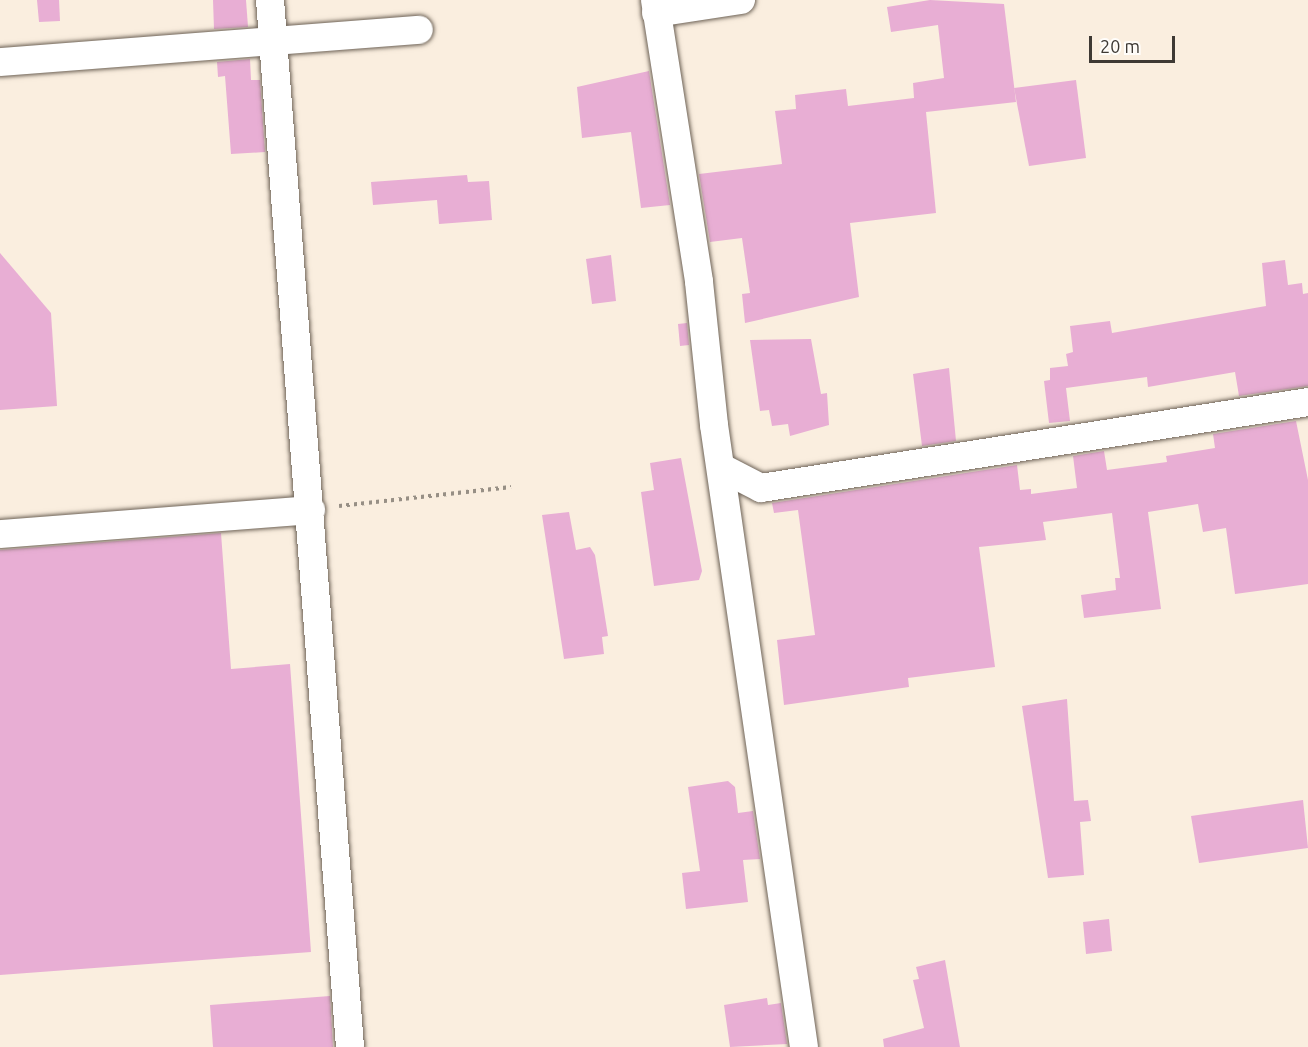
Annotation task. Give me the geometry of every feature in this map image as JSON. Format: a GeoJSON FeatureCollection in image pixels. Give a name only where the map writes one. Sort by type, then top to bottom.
{"type":"FeatureCollection","features":[{"type":"Feature","properties":{"kind":"street"},"geometry":{"type":"LineString","coordinates":[[270,0],[311,510],[350,1047]]}},
{"type":"Feature","properties":{"kind":"street"},"geometry":{"type":"LineString","coordinates":[[741,0],[655,6],[804,1047]]}},
{"type":"Feature","properties":{"kind":"street"},"geometry":{"type":"LineString","coordinates":[[0,62],[419,30]]}},
{"type":"Feature","properties":{"kind":"street"},"geometry":{"type":"LineString","coordinates":[[723,469],[761,488],[1308,402]]}},
{"type":"Feature","properties":{"kind":"street"},"geometry":{"type":"LineString","coordinates":[[0,534],[311,510]]}},
{"type":"Feature","properties":{"kind":"path"},"geometry":{"type":"LineString","coordinates":[[311,510],[511,487]]}},
{"type":"Feature","properties":{"kind":"building"},"geometry":{"type":"Polygon","coordinates":[[[37,0],[59,0],[60,21],[39,22],[37,0]]]}},
{"type":"Feature","properties":{"kind":"building"},"geometry":{"type":"Polygon","coordinates":[[[213,0],[246,0],[248,27],[214,29],[213,0]]]}},
{"type":"Feature","properties":{"kind":"building"},"geometry":{"type":"Polygon","coordinates":[[[930,0],[1004,4],[1016,102],[926,112],[936,213],[850,223],[859,297],[745,323],[742,294],[750,293],[742,238],[710,242],[699,174],[782,164],[775,111],[796,109],[795,95],[846,89],[848,106],[914,98],[913,83],[944,78],[938,25],[891,32],[887,7],[930,0]]]}},
{"type":"Feature","properties":{"kind":"building"},"geometry":{"type":"Polygon","coordinates":[[[250,59],[251,80],[260,80],[265,152],[231,154],[225,76],[218,77],[217,62],[250,59]]]}},
{"type":"Feature","properties":{"kind":"building"},"geometry":{"type":"Polygon","coordinates":[[[649,71],[670,205],[641,208],[631,132],[582,138],[577,87],[649,71]]]}},
{"type":"Feature","properties":{"kind":"building"},"geometry":{"type":"Polygon","coordinates":[[[1076,80],[1086,158],[1029,166],[1014,88],[1076,80]]]}},
{"type":"Feature","properties":{"kind":"building"},"geometry":{"type":"Polygon","coordinates":[[[467,175],[468,182],[489,181],[492,220],[439,224],[437,200],[373,205],[371,182],[467,175]]]}},
{"type":"Feature","properties":{"kind":"building"},"geometry":{"type":"Polygon","coordinates":[[[0,253],[51,313],[57,406],[0,410],[0,253]]]}},
{"type":"Feature","properties":{"kind":"building"},"geometry":{"type":"Polygon","coordinates":[[[611,255],[616,301],[592,304],[586,259],[611,255]]]}},
{"type":"Feature","properties":{"kind":"building"},"geometry":{"type":"Polygon","coordinates":[[[1285,260],[1288,285],[1302,283],[1303,294],[1308,293],[1308,386],[1239,396],[1235,372],[1148,387],[1147,377],[1066,388],[1070,421],[1049,423],[1044,381],[1050,380],[1050,368],[1068,366],[1066,354],[1073,352],[1070,326],[1110,321],[1112,333],[1266,306],[1262,263],[1285,260]]]}},
{"type":"Feature","properties":{"kind":"building"},"geometry":{"type":"Polygon","coordinates":[[[687,323],[689,345],[680,346],[678,324],[687,323]]]}},
{"type":"Feature","properties":{"kind":"building"},"geometry":{"type":"Polygon","coordinates":[[[811,339],[821,394],[827,393],[829,425],[790,436],[788,424],[772,426],[769,410],[760,411],[750,340],[811,339]]]}},
{"type":"Feature","properties":{"kind":"building"},"geometry":{"type":"Polygon","coordinates":[[[949,368],[956,441],[922,446],[913,374],[949,368]]]}},
{"type":"Feature","properties":{"kind":"building"},"geometry":{"type":"Polygon","coordinates":[[[1296,421],[1308,480],[1308,584],[1235,594],[1226,528],[1203,532],[1198,504],[1148,512],[1161,609],[1084,618],[1081,595],[1116,590],[1115,578],[1120,578],[1112,513],[1043,522],[1046,540],[979,547],[995,667],[908,678],[909,687],[784,705],[777,640],[815,635],[798,510],[774,513],[772,503],[1017,465],[1020,490],[1031,489],[1031,494],[1077,488],[1073,456],[1104,451],[1107,470],[1167,462],[1166,456],[1215,448],[1213,434],[1296,421]]]}},
{"type":"Feature","properties":{"kind":"building"},"geometry":{"type":"Polygon","coordinates":[[[681,458],[702,571],[699,580],[654,586],[641,492],[654,490],[650,463],[681,458]]]}},
{"type":"Feature","properties":{"kind":"building"},"geometry":{"type":"Polygon","coordinates":[[[569,512],[576,550],[590,547],[595,555],[608,636],[602,637],[604,654],[564,659],[542,515],[569,512]]]}},
{"type":"Feature","properties":{"kind":"building"},"geometry":{"type":"Polygon","coordinates":[[[221,533],[231,669],[290,664],[311,952],[0,975],[0,550],[221,533]]]}},
{"type":"Feature","properties":{"kind":"building"},"geometry":{"type":"Polygon","coordinates":[[[1067,699],[1074,801],[1088,800],[1091,821],[1080,822],[1084,875],[1048,878],[1022,706],[1067,699]]]}},
{"type":"Feature","properties":{"kind":"building"},"geometry":{"type":"Polygon","coordinates":[[[728,781],[735,787],[738,813],[753,811],[760,859],[743,860],[748,902],[686,909],[682,873],[700,871],[688,787],[728,781]]]}},
{"type":"Feature","properties":{"kind":"building"},"geometry":{"type":"Polygon","coordinates":[[[1303,800],[1308,848],[1199,863],[1191,816],[1303,800]]]}},
{"type":"Feature","properties":{"kind":"building"},"geometry":{"type":"Polygon","coordinates":[[[1109,919],[1112,951],[1086,954],[1083,922],[1109,919]]]}},
{"type":"Feature","properties":{"kind":"building"},"geometry":{"type":"Polygon","coordinates":[[[945,960],[960,1047],[884,1047],[883,1039],[924,1028],[913,980],[919,979],[916,967],[945,960]]]}},
{"type":"Feature","properties":{"kind":"building"},"geometry":{"type":"Polygon","coordinates":[[[330,996],[333,1047],[213,1047],[210,1005],[330,996]]]}},
{"type":"Feature","properties":{"kind":"building"},"geometry":{"type":"Polygon","coordinates":[[[767,998],[768,1005],[781,1003],[787,1044],[730,1047],[724,1005],[767,998]]]}}]}
